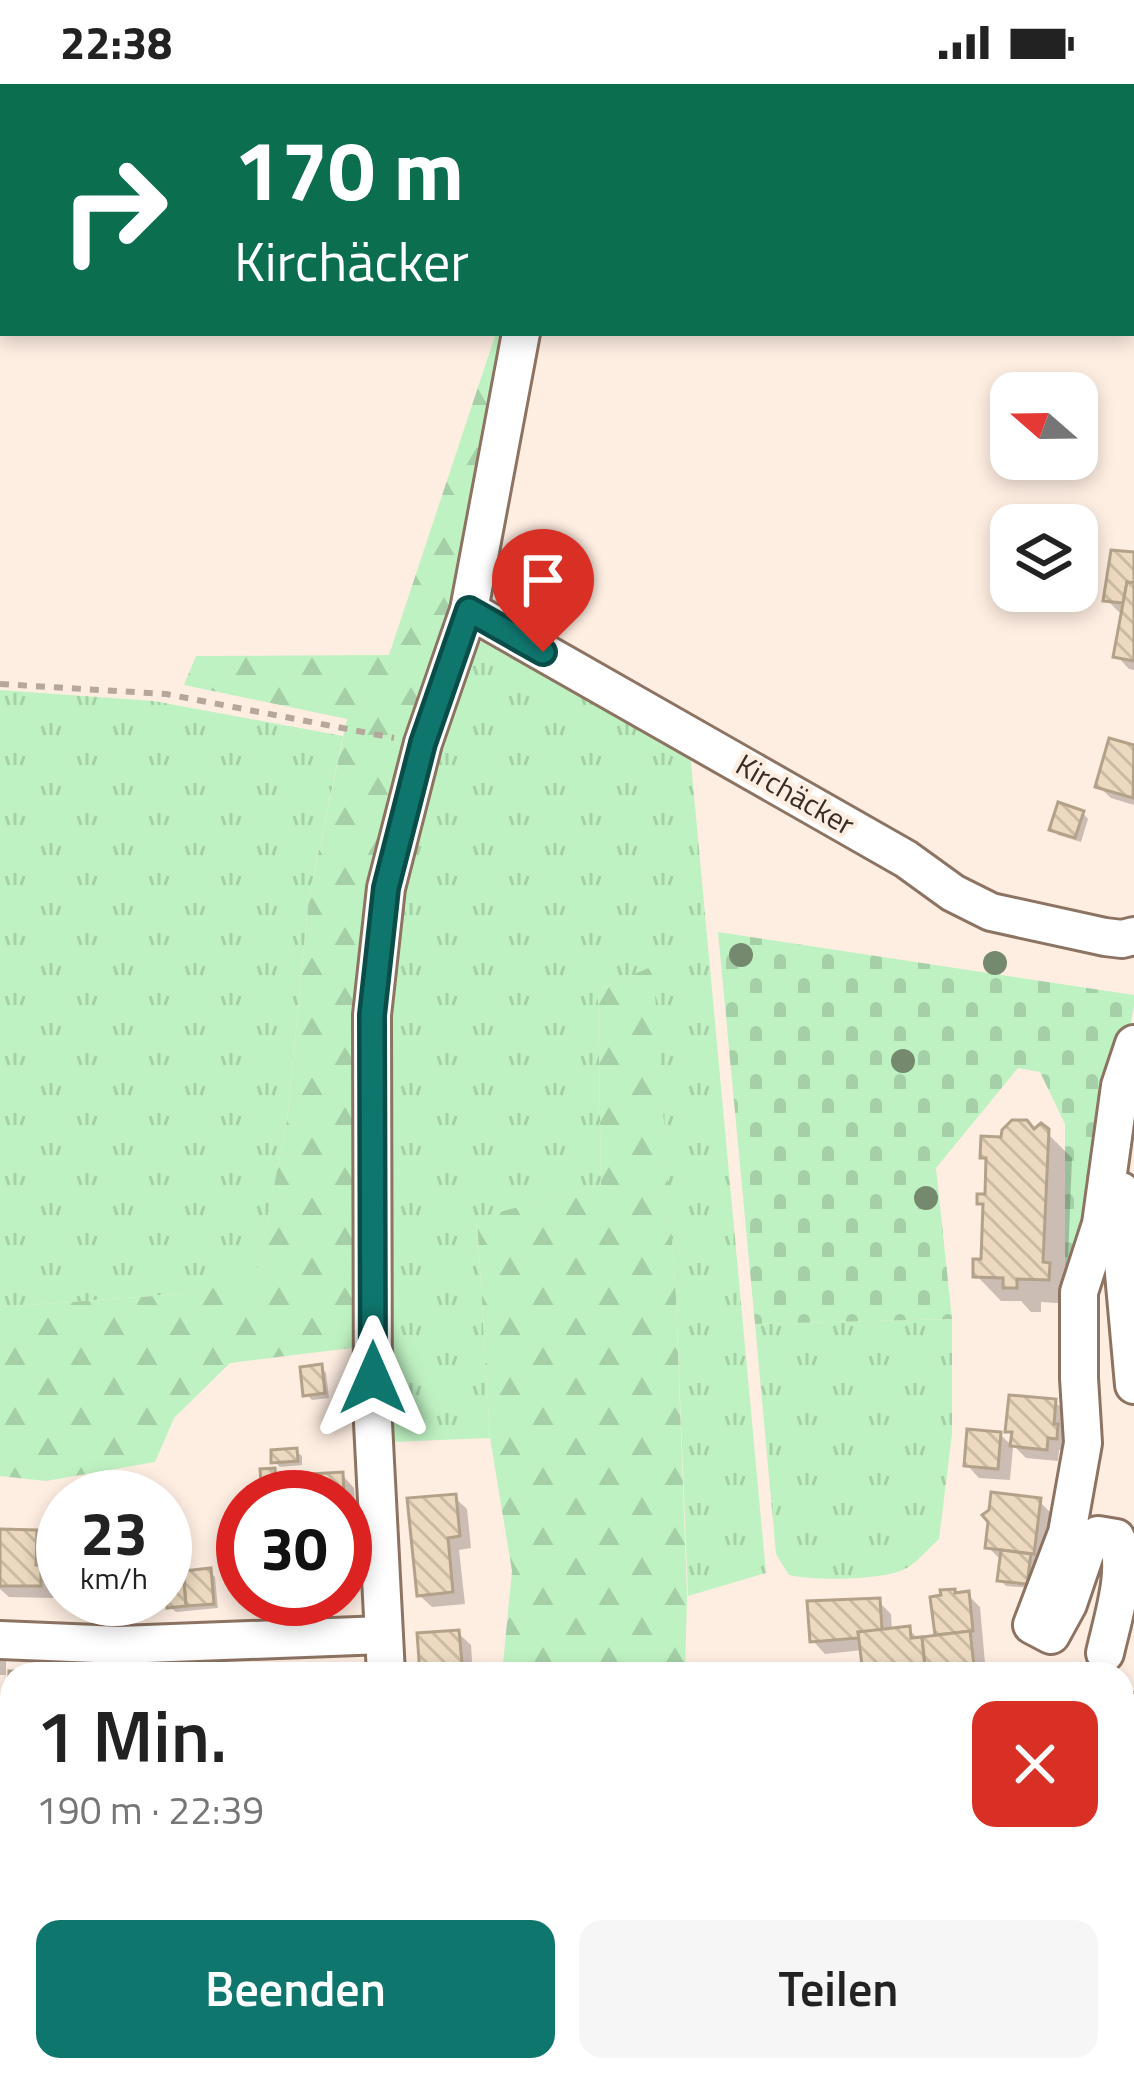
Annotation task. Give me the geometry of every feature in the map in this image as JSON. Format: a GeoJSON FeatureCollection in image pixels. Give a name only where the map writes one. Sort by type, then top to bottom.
{"type":"FeatureCollection","features":[{"type":"Feature","properties":{"kind":"street"},"geometry":{"type":"LineString","coordinates":[[385,1662],[373,1423],[372,1015],[386,888],[423,743],[469,610],[520,336]]}},
{"type":"Feature","properties":{"kind":"street","name":"Kirchäcker"},"geometry":{"type":"LineString","coordinates":[[469,610],[906,859],[952,893],[991,912],[1105,937],[1134,936]]}},
{"type":"Feature","properties":{"kind":"street"},"geometry":{"type":"LineString","coordinates":[[1102,1662],[1120,1578],[1122,1550],[1116,1538],[1099,1535],[1087,1548],[1068,1604],[1051,1635],[1032,1625],[1067,1533],[1083,1443],[1079,1292],[1101,1224],[1120,1086],[1134,1044]]}},
{"type":"Feature","properties":{"kind":"street"},"geometry":{"type":"LineString","coordinates":[[1134,1070],[1120,1174],[1134,1385]]}},
{"type":"Feature","properties":{"kind":"street"},"geometry":{"type":"LineString","coordinates":[[1103,1662],[1126,1587],[1134,1534]]}},
{"type":"Feature","properties":{"kind":"street"},"geometry":{"type":"LineString","coordinates":[[0,1640],[120,1659],[383,1635]]}},
{"type":"Feature","properties":{"kind":"path"},"geometry":{"type":"LineString","coordinates":[[0,684],[166,694],[423,743]]}},
{"type":"Feature","properties":{"kind":"green space"},"geometry":{"type":"Polygon","coordinates":[[[495,336],[505,336],[456,592],[417,711],[360,990],[353,1107],[359,1347],[230,1363],[174,1418],[155,1462],[109,1470],[36,1470],[36,1480],[0,1476],[0,1307],[181,1294],[255,1280],[287,1121],[309,897],[347,719],[184,685],[196,656],[389,655],[495,336]]]}},
{"type":"Feature","properties":{"kind":"green space"},"geometry":{"type":"Polygon","coordinates":[[[477,642],[493,642],[690,752],[766,1573],[688,1596],[676,1297],[652,967],[598,990],[601,1185],[477,1219],[490,1438],[391,1442],[385,1044],[392,911],[468,650],[477,642]]]}},
{"type":"Feature","properties":{"kind":"green space"},"geometry":{"type":"Polygon","coordinates":[[[0,690],[154,701],[343,736],[309,897],[287,1121],[255,1281],[181,1294],[0,1307],[0,690]]]}},
{"type":"Feature","properties":{"kind":"green space"},"geometry":{"type":"Polygon","coordinates":[[[718,932],[1134,995],[1083,1266],[1065,1265],[1065,1124],[1040,1072],[1018,1068],[936,1168],[952,1319],[755,1324],[718,932]]]}},
{"type":"Feature","properties":{"kind":"green space"},"geometry":{"type":"Polygon","coordinates":[[[653,966],[676,1297],[685,1662],[503,1662],[512,1571],[490,1438],[477,1218],[601,1185],[598,990],[653,966]]]}},
{"type":"Feature","properties":{"kind":"green space"},"geometry":{"type":"Polygon","coordinates":[[[952,1319],[952,1434],[939,1539],[913,1564],[893,1573],[846,1578],[789,1575],[776,1554],[755,1324],[952,1319]]]}},
{"type":"Feature","properties":{"kind":"building"},"geometry":{"type":"Polygon","coordinates":[[[1111,550],[1134,552],[1134,583],[1127,582],[1123,603],[1103,601],[1111,550]]]}},
{"type":"Feature","properties":{"kind":"building"},"geometry":{"type":"Polygon","coordinates":[[[1127,582],[1134,583],[1134,661],[1113,657],[1127,582]]]}},
{"type":"Feature","properties":{"kind":"building"},"geometry":{"type":"Polygon","coordinates":[[[1109,738],[1134,745],[1133,798],[1095,787],[1109,738]]]}},
{"type":"Feature","properties":{"kind":"building"},"geometry":{"type":"Polygon","coordinates":[[[1058,802],[1084,811],[1075,838],[1049,830],[1058,802]]]}},
{"type":"Feature","properties":{"kind":"building"},"geometry":{"type":"Polygon","coordinates":[[[1012,1120],[1027,1120],[1034,1129],[1041,1123],[1049,1129],[1043,1262],[1050,1263],[1049,1280],[1017,1279],[1017,1288],[1003,1288],[1003,1278],[973,1277],[973,1259],[981,1259],[983,1204],[977,1204],[977,1194],[985,1194],[986,1158],[980,1158],[981,1136],[1001,1137],[1012,1120]]]}},
{"type":"Feature","properties":{"kind":"building"},"geometry":{"type":"Polygon","coordinates":[[[322,1364],[325,1393],[303,1396],[300,1367],[322,1364]]]}},
{"type":"Feature","properties":{"kind":"building"},"geometry":{"type":"Polygon","coordinates":[[[1009,1395],[1056,1399],[1057,1439],[1048,1438],[1047,1450],[1010,1446],[1012,1432],[1005,1432],[1009,1395]]]}},
{"type":"Feature","properties":{"kind":"building"},"geometry":{"type":"Polygon","coordinates":[[[967,1429],[1001,1432],[998,1469],[964,1466],[967,1429]]]}},
{"type":"Feature","properties":{"kind":"building"},"geometry":{"type":"Polygon","coordinates":[[[297,1448],[298,1461],[271,1463],[271,1450],[297,1448]]]}},
{"type":"Feature","properties":{"kind":"building"},"geometry":{"type":"Polygon","coordinates":[[[991,1492],[1041,1498],[1034,1554],[985,1548],[988,1522],[982,1515],[989,1510],[991,1492]]]}},
{"type":"Feature","properties":{"kind":"building"},"geometry":{"type":"Polygon","coordinates":[[[456,1494],[460,1536],[448,1538],[453,1592],[417,1596],[407,1498],[456,1494]]]}},
{"type":"Feature","properties":{"kind":"building"},"geometry":{"type":"Polygon","coordinates":[[[0,1529],[36,1530],[36,1586],[0,1586],[0,1529]]]}},
{"type":"Feature","properties":{"kind":"building"},"geometry":{"type":"Polygon","coordinates":[[[1001,1550],[1031,1554],[1027,1584],[997,1581],[1001,1550]]]}},
{"type":"Feature","properties":{"kind":"building"},"geometry":{"type":"Polygon","coordinates":[[[211,1568],[214,1604],[192,1606],[192,1570],[211,1568]]]}},
{"type":"Feature","properties":{"kind":"building"},"geometry":{"type":"Polygon","coordinates":[[[955,1589],[955,1593],[969,1591],[973,1631],[935,1635],[930,1597],[941,1595],[940,1590],[955,1589]]]}},
{"type":"Feature","properties":{"kind":"building"},"geometry":{"type":"Polygon","coordinates":[[[880,1598],[882,1630],[858,1632],[859,1638],[810,1642],[807,1601],[880,1598]]]}},
{"type":"Feature","properties":{"kind":"building"},"geometry":{"type":"Polygon","coordinates":[[[910,1626],[911,1638],[922,1637],[924,1662],[862,1662],[858,1632],[910,1626]]]}},
{"type":"Feature","properties":{"kind":"building"},"geometry":{"type":"Polygon","coordinates":[[[459,1630],[462,1662],[419,1662],[417,1633],[459,1630]]]}},
{"type":"Feature","properties":{"kind":"building"},"geometry":{"type":"Polygon","coordinates":[[[970,1631],[974,1662],[925,1662],[922,1637],[970,1631]]]}},
{"type":"Feature","properties":{"kind":"route"},"geometry":{"type":"LineString","coordinates":[[373,1378],[372,1015],[386,888],[423,743],[469,610],[543,652]]}}]}
